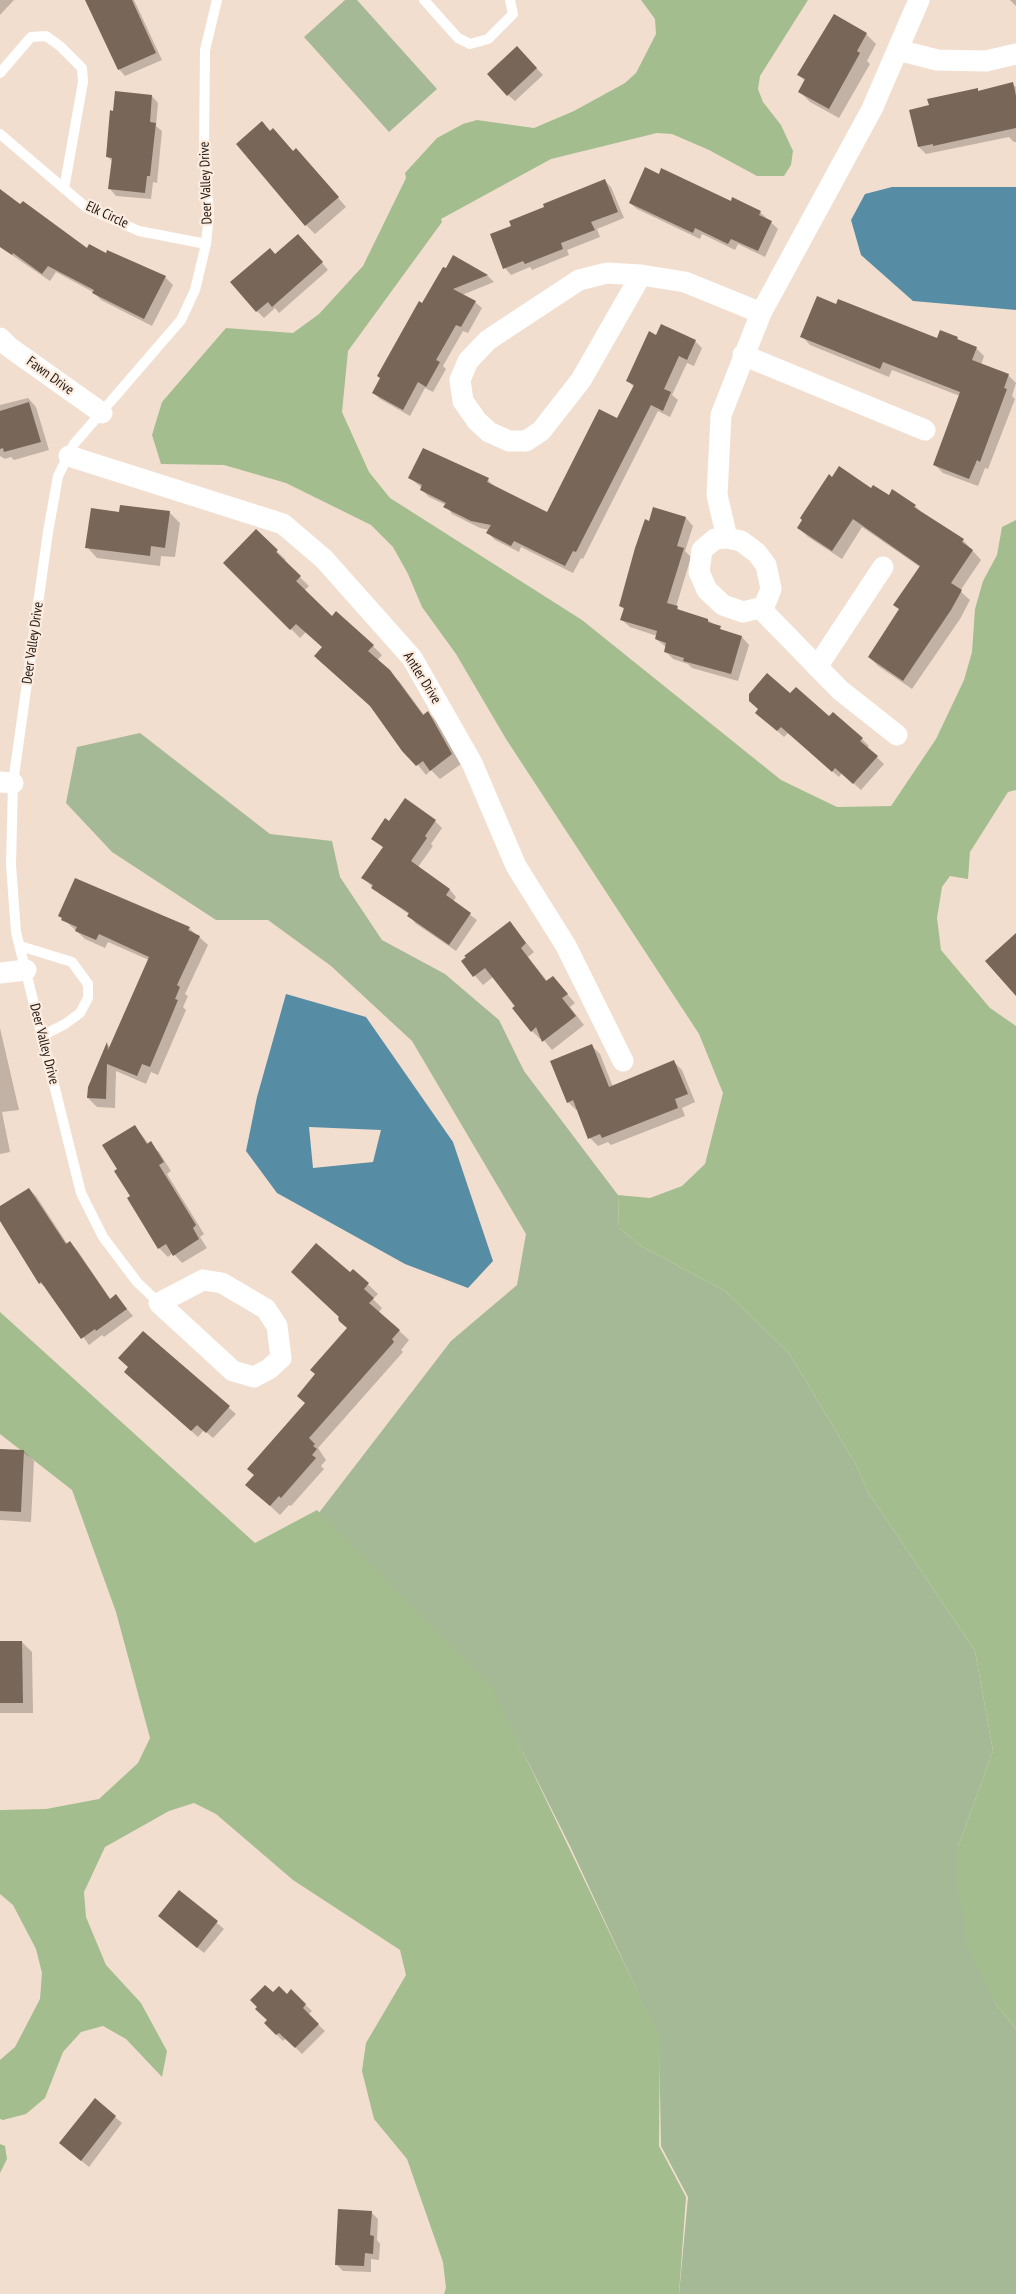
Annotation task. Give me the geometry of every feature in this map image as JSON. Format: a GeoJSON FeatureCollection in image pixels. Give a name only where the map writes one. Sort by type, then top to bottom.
{"type":"FeatureCollection","features":[{"type":"Feature","properties":{"kind":"street"},"geometry":{"type":"LineString","coordinates":[[727,538],[716,495],[721,416],[743,355],[761,313],[872,110],[919,0]]}},
{"type":"Feature","properties":{"kind":"street"},"geometry":{"type":"LineString","coordinates":[[898,50],[937,60],[986,61],[1016,54]]}},
{"type":"Feature","properties":{"kind":"street"},"geometry":{"type":"LineString","coordinates":[[641,275],[581,380],[541,431],[526,442],[510,442],[489,432],[477,421],[463,401],[460,380],[468,361],[488,340],[579,280],[606,272],[641,275],[685,282],[761,313]]}},
{"type":"Feature","properties":{"kind":"street","name":"Fawn Drive"},"geometry":{"type":"LineString","coordinates":[[0,338],[9,347],[102,413]]}},
{"type":"Feature","properties":{"kind":"street"},"geometry":{"type":"LineString","coordinates":[[743,355],[924,430]]}},
{"type":"Feature","properties":{"kind":"street","name":"Antler Drive"},"geometry":{"type":"LineString","coordinates":[[69,456],[283,524],[324,560],[412,658],[472,763],[516,866],[566,946],[623,1061]]}},
{"type":"Feature","properties":{"kind":"street"},"geometry":{"type":"LineString","coordinates":[[727,538],[741,541],[757,554],[766,565],[770,590],[764,604],[760,608],[743,612],[723,606],[707,590],[699,572],[702,550],[715,539],[727,538]]}},
{"type":"Feature","properties":{"kind":"street"},"geometry":{"type":"LineString","coordinates":[[817,667],[883,567]]}},
{"type":"Feature","properties":{"kind":"street"},"geometry":{"type":"LineString","coordinates":[[760,608],[840,690],[897,734]]}},
{"type":"Feature","properties":{"kind":"street"},"geometry":{"type":"LineString","coordinates":[[0,973],[26,970]]}},
{"type":"Feature","properties":{"kind":"street","name":"Deer Valley Drive"},"geometry":{"type":"LineString","coordinates":[[203,1280],[222,1283],[266,1309],[277,1326],[281,1358],[269,1369],[254,1376],[233,1371],[159,1302],[203,1280]]}},
{"type":"Feature","properties":{"kind":"lane","name":"Deer Valley Drive"},"geometry":{"type":"LineString","coordinates":[[159,1302],[137,1282],[103,1237],[81,1193],[20,946],[10,865],[7,782],[58,476],[74,444],[181,320],[195,290],[206,244],[209,213],[204,151],[205,50],[217,0]]}},
{"type":"Feature","properties":{"kind":"lane"},"geometry":{"type":"LineString","coordinates":[[424,0],[458,38],[470,44],[488,39],[513,14],[510,0]]}},
{"type":"Feature","properties":{"kind":"lane"},"geometry":{"type":"LineString","coordinates":[[0,73],[31,37],[46,36],[60,46],[82,68],[84,82],[64,189]]}},
{"type":"Feature","properties":{"kind":"lane","name":"Elk Circle"},"geometry":{"type":"LineString","coordinates":[[0,134],[87,208],[140,230],[206,244]]}},
{"type":"Feature","properties":{"kind":"lane"},"geometry":{"type":"LineString","coordinates":[[20,946],[72,962],[88,984],[88,998],[80,1013],[65,1024],[42,1036]]}},
{"type":"Feature","properties":{"kind":"green space"},"geometry":{"type":"Polygon","coordinates":[[[345,0],[357,0],[437,89],[389,132],[304,37],[345,0]]]}},
{"type":"Feature","properties":{"kind":"green space"},"geometry":{"type":"Polygon","coordinates":[[[641,0],[808,0],[760,76],[758,89],[763,102],[781,125],[793,151],[791,165],[784,176],[757,176],[709,150],[672,134],[657,133],[551,159],[441,219],[442,222],[348,351],[342,412],[369,472],[390,498],[582,620],[781,780],[837,807],[891,806],[936,739],[964,680],[972,652],[975,609],[983,581],[997,555],[1002,527],[1016,520],[1016,790],[1008,792],[970,852],[968,879],[950,876],[942,887],[937,918],[941,950],[990,1008],[1016,1026],[1016,2029],[995,2003],[968,1946],[957,1880],[958,1847],[993,1751],[975,1651],[868,1492],[855,1463],[789,1353],[725,1291],[641,1246],[619,1228],[618,1195],[650,1198],[682,1186],[705,1164],[723,1093],[699,1034],[506,739],[456,654],[422,607],[408,574],[393,547],[371,525],[286,483],[224,465],[161,464],[152,435],[162,402],[226,328],[293,333],[319,314],[363,266],[406,178],[405,173],[437,138],[463,124],[477,120],[534,128],[574,111],[625,83],[636,73],[656,34],[655,19],[641,0]]]}},
{"type":"Feature","properties":{"kind":"green space"},"geometry":{"type":"Polygon","coordinates":[[[140,733],[270,834],[332,841],[340,877],[382,940],[445,974],[499,1020],[524,1071],[618,1195],[619,1228],[641,1246],[725,1291],[789,1353],[855,1463],[868,1492],[975,1651],[993,1751],[958,1847],[995,2003],[1016,2029],[1016,2294],[679,2294],[688,2197],[661,2146],[659,2038],[570,1846],[497,1700],[318,1514],[451,1341],[517,1285],[526,1234],[412,1041],[331,966],[268,920],[216,920],[112,852],[66,803],[77,747],[140,733]]]}},
{"type":"Feature","properties":{"kind":"green space"},"geometry":{"type":"Polygon","coordinates":[[[0,1312],[255,1543],[317,1510],[492,1687],[660,2038],[659,2146],[686,2197],[679,2294],[444,2294],[446,2288],[443,2262],[407,2159],[374,2119],[362,2071],[366,2043],[406,1975],[400,1950],[293,1880],[216,1814],[194,1803],[169,1811],[105,1847],[84,1892],[86,1917],[106,1965],[141,2003],[167,2051],[162,2077],[126,2039],[103,2026],[81,2032],[63,2052],[45,2098],[26,2114],[3,2120],[0,2119],[0,2060],[15,2047],[40,1999],[42,1973],[36,1949],[13,1905],[0,1894],[0,1810],[46,1809],[99,1799],[138,1763],[150,1738],[116,1612],[72,1490],[0,1434],[0,1312]]]}},
{"type":"Feature","properties":{"kind":"green space"},"geometry":{"type":"Polygon","coordinates":[[[0,2144],[5,2146],[7,2159],[0,2173],[0,2144]]]}},
{"type":"Feature","properties":{"kind":"water"},"geometry":{"type":"Polygon","coordinates":[[[892,187],[1016,187],[1016,310],[913,301],[861,255],[851,220],[865,194],[892,187]]]}},
{"type":"Feature","properties":{"kind":"water"},"geometry":{"type":"Polygon","coordinates":[[[286,994],[366,1017],[453,1142],[493,1261],[468,1288],[405,1264],[277,1193],[246,1151],[257,1097],[286,994]],[[309,1127],[313,1168],[373,1162],[381,1130],[309,1127]]]}},
{"type":"Feature","properties":{"kind":"building"},"geometry":{"type":"Polygon","coordinates":[[[85,0],[132,0],[156,53],[118,70],[85,0]]]}},
{"type":"Feature","properties":{"kind":"building"},"geometry":{"type":"Polygon","coordinates":[[[834,14],[867,33],[857,51],[860,53],[829,109],[798,92],[805,79],[797,75],[834,14]]]}},
{"type":"Feature","properties":{"kind":"building"},"geometry":{"type":"Polygon","coordinates":[[[517,46],[537,68],[507,96],[487,74],[517,46]]]}},
{"type":"Feature","properties":{"kind":"building"},"geometry":{"type":"Polygon","coordinates":[[[1013,82],[1016,96],[1016,128],[933,146],[933,144],[918,147],[909,110],[929,105],[927,99],[978,88],[978,91],[1013,82]]]}},
{"type":"Feature","properties":{"kind":"building"},"geometry":{"type":"Polygon","coordinates":[[[115,91],[152,95],[150,122],[156,123],[150,176],[147,176],[145,193],[108,189],[112,158],[106,157],[110,110],[113,111],[115,91]]]}},
{"type":"Feature","properties":{"kind":"building"},"geometry":{"type":"Polygon","coordinates":[[[262,121],[270,131],[273,128],[293,151],[296,148],[339,197],[305,226],[236,144],[262,121]]]}},
{"type":"Feature","properties":{"kind":"building"},"geometry":{"type":"Polygon","coordinates":[[[645,167],[659,174],[661,168],[731,201],[732,197],[761,211],[759,215],[772,221],[758,251],[731,239],[728,244],[695,228],[693,233],[629,203],[645,167]]]}},
{"type":"Feature","properties":{"kind":"building"},"geometry":{"type":"Polygon","coordinates":[[[605,179],[618,212],[591,222],[595,230],[561,243],[563,249],[525,264],[523,261],[503,269],[490,234],[511,226],[509,221],[544,207],[543,204],[605,179]]]}},
{"type":"Feature","properties":{"kind":"building"},"geometry":{"type":"Polygon","coordinates":[[[0,189],[20,204],[23,201],[87,248],[89,244],[106,253],[107,250],[166,276],[144,319],[92,293],[94,290],[48,266],[42,274],[13,253],[12,255],[0,247],[0,189]]]}},
{"type":"Feature","properties":{"kind":"building"},"geometry":{"type":"Polygon","coordinates":[[[298,234],[323,262],[272,307],[268,302],[256,312],[230,282],[270,248],[275,254],[298,234]]]}},
{"type":"Feature","properties":{"kind":"building"},"geometry":{"type":"Polygon","coordinates":[[[453,255],[488,275],[453,289],[476,301],[461,327],[456,325],[436,360],[440,362],[426,387],[418,382],[403,410],[372,393],[380,378],[377,376],[419,301],[422,303],[443,267],[446,268],[453,255]]]}},
{"type":"Feature","properties":{"kind":"building"},"geometry":{"type":"Polygon","coordinates":[[[817,296],[836,304],[838,299],[937,338],[940,330],[958,337],[957,339],[977,347],[972,360],[1009,374],[1004,388],[1007,389],[980,462],[977,460],[969,479],[933,465],[960,392],[883,362],[880,369],[800,337],[817,296]]]}},
{"type":"Feature","properties":{"kind":"building"},"geometry":{"type":"Polygon","coordinates":[[[661,324],[696,340],[687,360],[679,356],[664,389],[671,392],[663,411],[651,405],[576,552],[573,551],[565,566],[514,541],[511,546],[486,533],[491,525],[471,521],[443,507],[446,503],[420,490],[422,485],[408,478],[423,448],[489,478],[487,482],[547,512],[599,409],[617,418],[634,385],[626,381],[649,331],[656,335],[661,324]]]}},
{"type":"Feature","properties":{"kind":"building"},"geometry":{"type":"Polygon","coordinates":[[[29,402],[41,442],[4,452],[3,448],[0,449],[0,411],[29,402]]]}},
{"type":"Feature","properties":{"kind":"building"},"geometry":{"type":"Polygon","coordinates":[[[839,466],[871,488],[873,485],[889,495],[892,489],[916,505],[914,507],[964,539],[962,542],[973,550],[951,583],[962,590],[951,610],[903,681],[868,657],[899,609],[893,605],[920,566],[853,519],[832,551],[797,528],[802,520],[800,518],[829,474],[832,477],[839,466]]]}},
{"type":"Feature","properties":{"kind":"building"},"geometry":{"type":"Polygon","coordinates":[[[120,505],[170,511],[165,548],[151,546],[150,556],[85,548],[91,508],[119,512],[120,505]]]}},
{"type":"Feature","properties":{"kind":"building"},"geometry":{"type":"Polygon","coordinates":[[[653,507],[686,517],[677,546],[684,548],[667,603],[678,606],[677,609],[708,619],[708,622],[721,626],[720,629],[742,636],[731,674],[683,661],[684,658],[664,652],[666,643],[655,639],[657,631],[620,620],[624,608],[619,606],[635,548],[645,519],[649,521],[653,507]]]}},
{"type":"Feature","properties":{"kind":"building"},"geometry":{"type":"Polygon","coordinates":[[[256,529],[301,576],[296,581],[332,616],[336,611],[374,645],[368,651],[390,670],[423,715],[428,711],[452,754],[430,771],[423,761],[416,766],[402,751],[370,706],[314,656],[322,647],[296,624],[290,630],[223,563],[256,529]]]}},
{"type":"Feature","properties":{"kind":"building"},"geometry":{"type":"Polygon","coordinates":[[[767,673],[790,693],[796,687],[829,716],[833,712],[863,738],[860,741],[878,756],[853,784],[835,768],[832,772],[781,727],[777,731],[755,713],[758,709],[749,701],[749,694],[767,673]]]}},
{"type":"Feature","properties":{"kind":"building"},"geometry":{"type":"Polygon","coordinates":[[[405,798],[436,820],[425,836],[427,838],[411,861],[450,889],[446,895],[471,913],[449,945],[407,916],[409,913],[371,888],[373,885],[361,878],[383,847],[371,839],[385,818],[389,821],[405,798]]]}},
{"type":"Feature","properties":{"kind":"building"},"geometry":{"type":"Polygon","coordinates":[[[75,878],[190,927],[188,930],[200,936],[177,985],[180,987],[175,999],[178,1000],[150,1067],[142,1064],[137,1076],[107,1064],[106,1099],[87,1098],[88,1087],[107,1042],[108,1050],[149,957],[99,934],[96,940],[75,931],[77,927],[61,920],[62,918],[58,916],[75,878]]]}},
{"type":"Feature","properties":{"kind":"building"},"geometry":{"type":"Polygon","coordinates":[[[510,921],[526,943],[521,948],[546,981],[553,976],[568,994],[562,998],[576,1016],[542,1042],[536,1027],[531,1032],[512,1008],[515,1006],[485,968],[473,977],[461,961],[466,957],[464,956],[510,921]]]}},
{"type":"Feature","properties":{"kind":"building"},"geometry":{"type":"Polygon","coordinates":[[[1016,933],[1016,996],[985,961],[1016,933]]]}},
{"type":"Feature","properties":{"kind":"building"},"geometry":{"type":"Polygon","coordinates":[[[592,1044],[609,1087],[674,1060],[688,1094],[675,1099],[678,1108],[602,1138],[600,1134],[588,1139],[573,1100],[567,1103],[550,1061],[592,1044]]]}},
{"type":"Feature","properties":{"kind":"building"},"geometry":{"type":"Polygon","coordinates":[[[135,1125],[147,1144],[151,1141],[164,1162],[159,1165],[196,1225],[193,1228],[199,1239],[173,1256],[166,1244],[158,1249],[127,1198],[130,1196],[114,1171],[117,1169],[102,1145],[135,1125]]]}},
{"type":"Feature","properties":{"kind":"building"},"geometry":{"type":"Polygon","coordinates":[[[29,1188],[66,1244],[70,1241],[110,1299],[116,1294],[127,1309],[81,1339],[41,1282],[39,1284],[0,1221],[0,1206],[29,1188]]]}},
{"type":"Feature","properties":{"kind":"building"},"geometry":{"type":"Polygon","coordinates":[[[316,1243],[350,1272],[353,1269],[369,1283],[364,1289],[374,1298],[369,1303],[400,1330],[392,1339],[394,1342],[309,1438],[317,1449],[312,1455],[316,1458],[281,1498],[279,1496],[270,1506],[245,1485],[254,1475],[247,1469],[305,1403],[297,1396],[315,1374],[310,1370],[347,1328],[339,1321],[339,1317],[291,1272],[316,1243]]]}},
{"type":"Feature","properties":{"kind":"building"},"geometry":{"type":"Polygon","coordinates":[[[143,1331],[230,1406],[206,1433],[197,1425],[191,1431],[124,1372],[128,1367],[118,1358],[143,1331]]]}},
{"type":"Feature","properties":{"kind":"building"},"geometry":{"type":"Polygon","coordinates":[[[0,1449],[24,1450],[21,1512],[0,1511],[0,1449]]]}},
{"type":"Feature","properties":{"kind":"building"},"geometry":{"type":"Polygon","coordinates":[[[0,1641],[22,1641],[23,1703],[0,1703],[0,1641]]]}},
{"type":"Feature","properties":{"kind":"building"},"geometry":{"type":"Polygon","coordinates":[[[179,1890],[218,1921],[197,1948],[158,1916],[179,1890]]]}},
{"type":"Feature","properties":{"kind":"building"},"geometry":{"type":"Polygon","coordinates":[[[265,1985],[273,1992],[279,1986],[287,1994],[291,1989],[306,2004],[303,2008],[319,2024],[295,2048],[279,2033],[276,2035],[264,2023],[267,2020],[255,2009],[257,2007],[250,2000],[265,1985]]]}},
{"type":"Feature","properties":{"kind":"building"},"geometry":{"type":"Polygon","coordinates":[[[95,2098],[116,2116],[81,2161],[59,2143],[95,2098]]]}},
{"type":"Feature","properties":{"kind":"building"},"geometry":{"type":"Polygon","coordinates":[[[338,2209],[372,2211],[370,2235],[374,2236],[373,2254],[365,2253],[364,2266],[335,2265],[338,2209]]]}}]}
